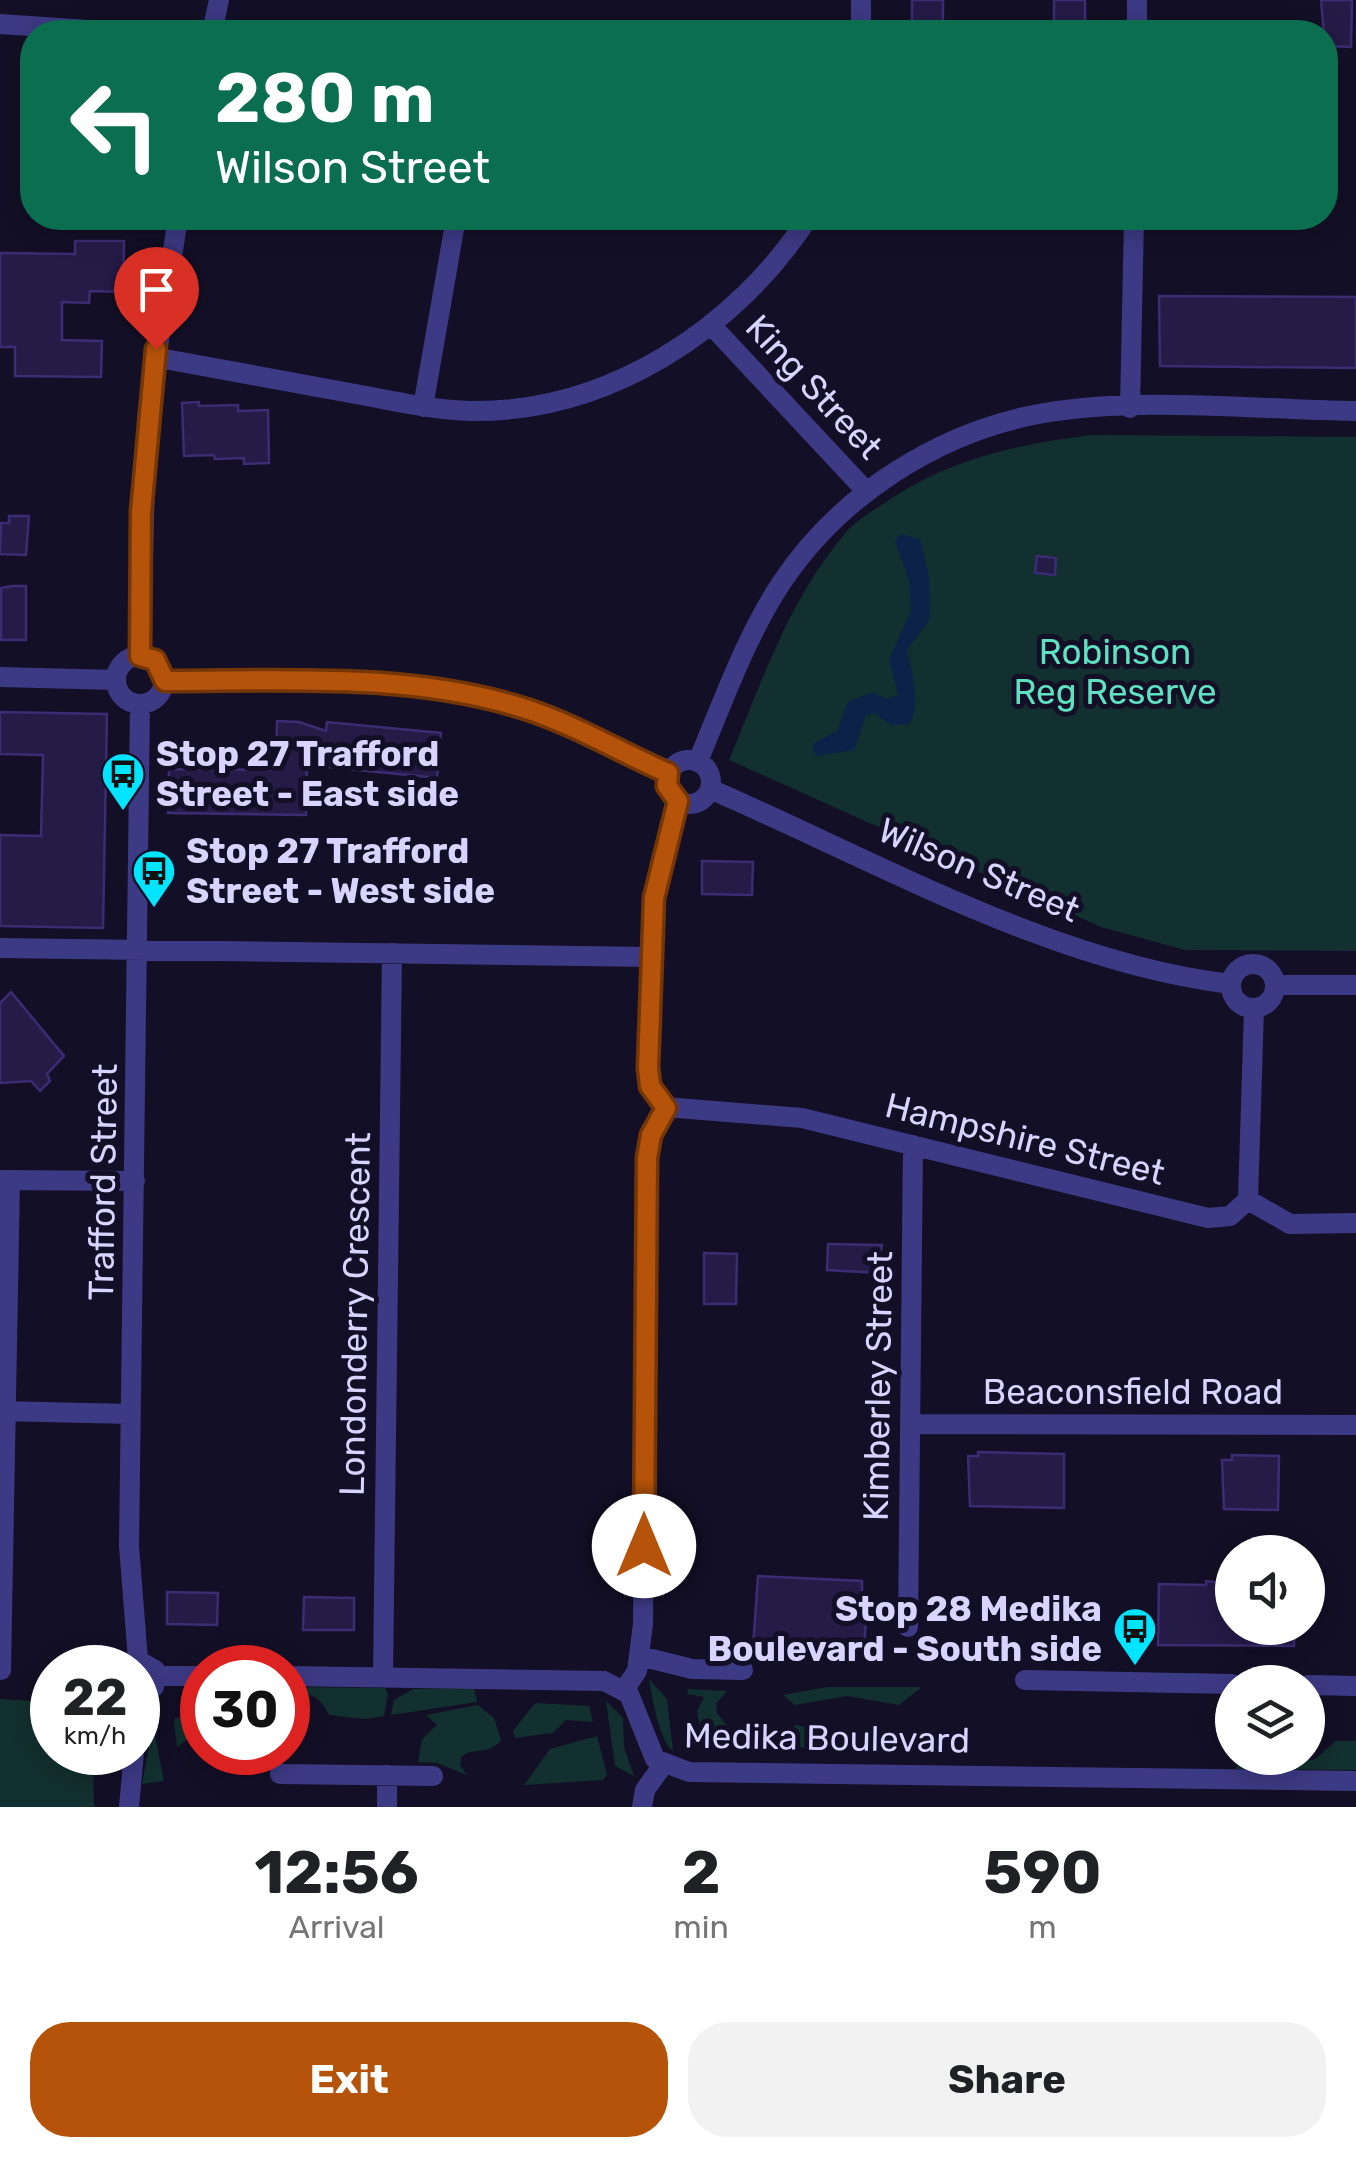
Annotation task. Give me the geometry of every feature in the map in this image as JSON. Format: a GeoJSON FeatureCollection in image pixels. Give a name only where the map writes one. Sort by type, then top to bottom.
{"type":"FeatureCollection","features":[{"type":"Feature","properties":{"kind":"street"},"geometry":{"type":"LineString","coordinates":[[140,656],[141,512],[154,358],[176,230]]}},
{"type":"Feature","properties":{"kind":"street"},"geometry":{"type":"LineString","coordinates":[[424,407],[454,230]]}},
{"type":"Feature","properties":{"kind":"street"},"geometry":{"type":"LineString","coordinates":[[154,358],[424,407],[471,411],[522,408],[580,393],[667,356],[712,326],[751,292],[799,230]]}},
{"type":"Feature","properties":{"kind":"street"},"geometry":{"type":"LineString","coordinates":[[1130,408],[1134,230]]}},
{"type":"Feature","properties":{"kind":"street","name":"King Street"},"geometry":{"type":"LineString","coordinates":[[712,326],[867,492]]}},
{"type":"Feature","properties":{"kind":"street"},"geometry":{"type":"LineString","coordinates":[[698,761],[756,628],[781,584],[829,525],[867,492],[941,446],[996,425],[1045,413],[1130,408],[1356,411]]}},
{"type":"Feature","properties":{"kind":"street"},"geometry":{"type":"LineString","coordinates":[[140,656],[155,660],[165,681],[160,695],[140,704],[120,694],[116,680],[126,660],[140,656]]}},
{"type":"Feature","properties":{"kind":"street"},"geometry":{"type":"LineString","coordinates":[[0,677],[116,680]]}},
{"type":"Feature","properties":{"kind":"street"},"geometry":{"type":"LineString","coordinates":[[165,681],[386,683],[446,692],[529,710],[668,773]]}},
{"type":"Feature","properties":{"kind":"street","name":"Trafford Street"},"geometry":{"type":"LineString","coordinates":[[131,1645],[140,704]]}},
{"type":"Feature","properties":{"kind":"street"},"geometry":{"type":"LineString","coordinates":[[684,760],[698,761],[708,770],[710,789],[700,801],[678,801],[667,786],[668,773],[684,760]]}},
{"type":"Feature","properties":{"kind":"street","name":"Wilson Street"},"geometry":{"type":"LineString","coordinates":[[710,789],[1032,931],[1130,967],[1231,984]]}},
{"type":"Feature","properties":{"kind":"street"},"geometry":{"type":"LineString","coordinates":[[310,1676],[604,1681],[625,1690],[640,1656],[647,1158],[651,1135],[666,1108],[650,1086],[648,1068],[652,957],[659,865],[678,801]]}},
{"type":"Feature","properties":{"kind":"street"},"geometry":{"type":"LineString","coordinates":[[0,948],[652,957]]}},
{"type":"Feature","properties":{"kind":"street","name":"Londonderry Crescent"},"geometry":{"type":"LineString","coordinates":[[384,1676],[392,953]]}},
{"type":"Feature","properties":{"kind":"street"},"geometry":{"type":"LineString","coordinates":[[1257,964],[1270,971],[1276,985],[1272,999],[1254,1008],[1236,1001],[1231,984],[1238,970],[1257,964]]}},
{"type":"Feature","properties":{"kind":"street"},"geometry":{"type":"LineString","coordinates":[[1276,985],[1356,985]]}},
{"type":"Feature","properties":{"kind":"street"},"geometry":{"type":"LineString","coordinates":[[1254,1008],[1248,1200],[1290,1224],[1356,1223]]}},
{"type":"Feature","properties":{"kind":"street","name":"Hampshire Street"},"geometry":{"type":"LineString","coordinates":[[666,1108],[802,1118],[1208,1218],[1230,1216],[1248,1200]]}},
{"type":"Feature","properties":{"kind":"street","name":"Kimberley Street"},"geometry":{"type":"LineString","coordinates":[[908,1627],[913,1146]]}},
{"type":"Feature","properties":{"kind":"street"},"geometry":{"type":"LineString","coordinates":[[0,1670],[5,1180],[136,1182]]}},
{"type":"Feature","properties":{"kind":"street"},"geometry":{"type":"LineString","coordinates":[[3,1412],[130,1414]]}},
{"type":"Feature","properties":{"kind":"street","name":"Beaconsfield Road"},"geometry":{"type":"LineString","coordinates":[[911,1424],[1356,1425]]}},
{"type":"Feature","properties":{"kind":"street"},"geometry":{"type":"LineString","coordinates":[[640,1656],[692,1669],[744,1670]]}},
{"type":"Feature","properties":{"kind":"street"},"geometry":{"type":"LineString","coordinates":[[1025,1680],[1215,1684]]}},
{"type":"Feature","properties":{"kind":"street"},"geometry":{"type":"LineString","coordinates":[[1325,1685],[1356,1686]]}},
{"type":"Feature","properties":{"kind":"street","name":"Medika Boulevard"},"geometry":{"type":"LineString","coordinates":[[625,1690],[638,1709],[647,1748],[662,1765],[676,1770],[1356,1781]]}},
{"type":"Feature","properties":{"kind":"street"},"geometry":{"type":"LineString","coordinates":[[642,1807],[645,1790],[662,1765]]}},
{"type":"Feature","properties":{"kind":"street"},"geometry":{"type":"LineString","coordinates":[[310,1774],[433,1776]]}},
{"type":"Feature","properties":{"kind":"street"},"geometry":{"type":"LineString","coordinates":[[128,1807],[131,1775]]}},
{"type":"Feature","properties":{"kind":"street"},"geometry":{"type":"LineString","coordinates":[[387,1775],[387,1807]]}},
{"type":"Feature","properties":{"kind":"green space","name":"Robinson Reg Reserve"},"geometry":{"type":"Polygon","coordinates":[[[1090,435],[1356,437],[1356,951],[1185,950],[1101,927],[729,760],[793,612],[851,527],[907,489],[957,465],[1008,449],[1090,435]]]}},
{"type":"Feature","properties":{"kind":"green space"},"geometry":{"type":"Polygon","coordinates":[[[649,1679],[667,1699],[673,1751],[660,1729],[649,1679]]]}},
{"type":"Feature","properties":{"kind":"green space"},"geometry":{"type":"Polygon","coordinates":[[[310,1687],[385,1688],[388,1693],[384,1716],[365,1719],[329,1715],[310,1687]]]}},
{"type":"Feature","properties":{"kind":"green space"},"geometry":{"type":"Polygon","coordinates":[[[827,1687],[922,1687],[899,1705],[847,1696],[795,1705],[783,1695],[827,1687]]]}},
{"type":"Feature","properties":{"kind":"green space"},"geometry":{"type":"Polygon","coordinates":[[[474,1688],[477,1702],[391,1715],[394,1700],[413,1689],[474,1688]]]}},
{"type":"Feature","properties":{"kind":"green space"},"geometry":{"type":"Polygon","coordinates":[[[688,1689],[727,1691],[716,1704],[717,1713],[737,1738],[684,1735],[685,1729],[700,1729],[697,1711],[704,1697],[687,1694],[688,1689]]]}},
{"type":"Feature","properties":{"kind":"green space"},"geometry":{"type":"Polygon","coordinates":[[[0,1699],[30,1701],[30,1775],[93,1775],[94,1807],[0,1807],[0,1699]]]}},
{"type":"Feature","properties":{"kind":"green space"},"geometry":{"type":"Polygon","coordinates":[[[606,1701],[623,1718],[624,1747],[634,1776],[615,1766],[606,1701]]]}},
{"type":"Feature","properties":{"kind":"green space"},"geometry":{"type":"Polygon","coordinates":[[[535,1703],[589,1706],[593,1722],[566,1720],[553,1733],[515,1738],[513,1731],[535,1703]]]}},
{"type":"Feature","properties":{"kind":"green space"},"geometry":{"type":"Polygon","coordinates":[[[478,1705],[494,1718],[501,1740],[492,1748],[461,1757],[460,1765],[467,1775],[437,1763],[418,1762],[422,1739],[437,1725],[426,1715],[478,1705]]]}},
{"type":"Feature","properties":{"kind":"green space"},"geometry":{"type":"Polygon","coordinates":[[[180,1717],[177,1747],[174,1719],[180,1717]]]}},
{"type":"Feature","properties":{"kind":"green space"},"geometry":{"type":"Polygon","coordinates":[[[796,1725],[834,1734],[858,1729],[869,1744],[811,1751],[773,1737],[796,1725]]]}},
{"type":"Feature","properties":{"kind":"green space"},"geometry":{"type":"Polygon","coordinates":[[[597,1736],[607,1775],[603,1780],[524,1785],[550,1749],[597,1736]]]}},
{"type":"Feature","properties":{"kind":"green space"},"geometry":{"type":"Polygon","coordinates":[[[1336,1741],[1356,1741],[1356,1770],[1325,1770],[1325,1750],[1336,1741]]]}},
{"type":"Feature","properties":{"kind":"green space"},"geometry":{"type":"Polygon","coordinates":[[[160,1761],[164,1781],[142,1784],[144,1775],[160,1775],[160,1761]]]}},
{"type":"Feature","properties":{"kind":"water"},"geometry":{"type":"Polygon","coordinates":[[[901,534],[920,539],[929,576],[930,619],[907,650],[915,688],[913,716],[909,724],[891,725],[874,713],[866,716],[854,750],[817,756],[812,749],[814,743],[837,731],[848,702],[873,692],[886,699],[898,695],[889,659],[911,611],[909,580],[895,541],[901,534]]]}},
{"type":"Feature","properties":{"kind":"building"},"geometry":{"type":"Polygon","coordinates":[[[912,0],[943,0],[943,20],[912,20],[912,0]]]}},
{"type":"Feature","properties":{"kind":"building"},"geometry":{"type":"Polygon","coordinates":[[[1054,0],[1085,0],[1085,20],[1054,20],[1054,0]]]}},
{"type":"Feature","properties":{"kind":"building"},"geometry":{"type":"Polygon","coordinates":[[[1321,0],[1352,0],[1351,47],[1338,46],[1338,20],[1323,20],[1321,0]]]}},
{"type":"Feature","properties":{"kind":"building"},"geometry":{"type":"Polygon","coordinates":[[[75,241],[124,241],[123,292],[90,291],[89,303],[62,302],[62,340],[102,341],[101,377],[15,376],[15,347],[0,347],[0,253],[75,254],[75,241]]]}},
{"type":"Feature","properties":{"kind":"building"},"geometry":{"type":"Polygon","coordinates":[[[1159,296],[1356,297],[1356,368],[1160,366],[1159,296]]]}},
{"type":"Feature","properties":{"kind":"building"},"geometry":{"type":"Polygon","coordinates":[[[199,402],[199,406],[238,405],[238,411],[268,410],[269,463],[244,464],[244,458],[215,459],[214,455],[184,456],[182,403],[199,402]]]}},
{"type":"Feature","properties":{"kind":"building"},"geometry":{"type":"Polygon","coordinates":[[[9,516],[29,516],[26,555],[0,554],[1,523],[9,523],[9,516]]]}},
{"type":"Feature","properties":{"kind":"building"},"geometry":{"type":"Polygon","coordinates":[[[1037,556],[1056,558],[1055,575],[1035,573],[1037,556]]]}},
{"type":"Feature","properties":{"kind":"building"},"geometry":{"type":"Polygon","coordinates":[[[26,586],[26,640],[1,640],[1,588],[26,586]]]}},
{"type":"Feature","properties":{"kind":"building"},"geometry":{"type":"Polygon","coordinates":[[[0,712],[107,714],[103,928],[0,926],[0,835],[41,836],[43,755],[0,754],[0,712]]]}},
{"type":"Feature","properties":{"kind":"building"},"geometry":{"type":"Polygon","coordinates":[[[277,721],[299,722],[326,731],[327,722],[441,733],[437,778],[307,765],[306,815],[168,813],[169,769],[276,770],[277,721]]]}},
{"type":"Feature","properties":{"kind":"building"},"geometry":{"type":"Polygon","coordinates":[[[702,861],[753,862],[752,895],[702,894],[702,861]]]}},
{"type":"Feature","properties":{"kind":"building"},"geometry":{"type":"Polygon","coordinates":[[[11,992],[64,1056],[47,1074],[50,1081],[40,1091],[31,1081],[0,1083],[0,1003],[11,992]]]}},
{"type":"Feature","properties":{"kind":"building"},"geometry":{"type":"Polygon","coordinates":[[[828,1244],[882,1245],[877,1273],[827,1270],[828,1244]]]}},
{"type":"Feature","properties":{"kind":"building"},"geometry":{"type":"Polygon","coordinates":[[[704,1253],[737,1254],[736,1304],[704,1304],[704,1253]]]}},
{"type":"Feature","properties":{"kind":"building"},"geometry":{"type":"Polygon","coordinates":[[[978,1452],[1064,1454],[1064,1508],[970,1506],[968,1456],[978,1456],[978,1452]]]}},
{"type":"Feature","properties":{"kind":"building"},"geometry":{"type":"Polygon","coordinates":[[[1232,1455],[1279,1456],[1278,1510],[1224,1509],[1222,1460],[1232,1460],[1232,1455]]]}},
{"type":"Feature","properties":{"kind":"building"},"geometry":{"type":"Polygon","coordinates":[[[758,1576],[862,1581],[862,1609],[867,1609],[864,1646],[815,1651],[753,1648],[758,1576]]]}},
{"type":"Feature","properties":{"kind":"building"},"geometry":{"type":"Polygon","coordinates":[[[1206,1581],[1215,1582],[1215,1645],[1294,1646],[1158,1645],[1159,1584],[1206,1585],[1206,1581]]]}},
{"type":"Feature","properties":{"kind":"building"},"geometry":{"type":"Polygon","coordinates":[[[167,1592],[218,1593],[217,1625],[167,1624],[167,1592]]]}},
{"type":"Feature","properties":{"kind":"building"},"geometry":{"type":"Polygon","coordinates":[[[304,1597],[354,1598],[354,1630],[303,1630],[304,1597]]]}},
{"type":"Feature","properties":{"kind":"place","name":"Stop 27 Trafford Street - East side"},"geometry":{"type":"Point","coordinates":[123,812]}},
{"type":"Feature","properties":{"kind":"place","name":"Stop 27 Trafford Street - West side"},"geometry":{"type":"Point","coordinates":[154,909]}},
{"type":"Feature","properties":{"kind":"place","name":"Stop 28 Medika Boulevard - South side"},"geometry":{"type":"Point","coordinates":[1135,1667]}},
{"type":"Feature","properties":{"kind":"route"},"geometry":{"type":"LineString","coordinates":[[156,349],[141,512],[140,656],[161,666],[165,681],[386,683],[446,692],[529,710],[668,773],[669,792],[678,801],[659,865],[654,898],[648,1068],[650,1086],[666,1108],[651,1135],[647,1158],[644,1546]]}}]}
